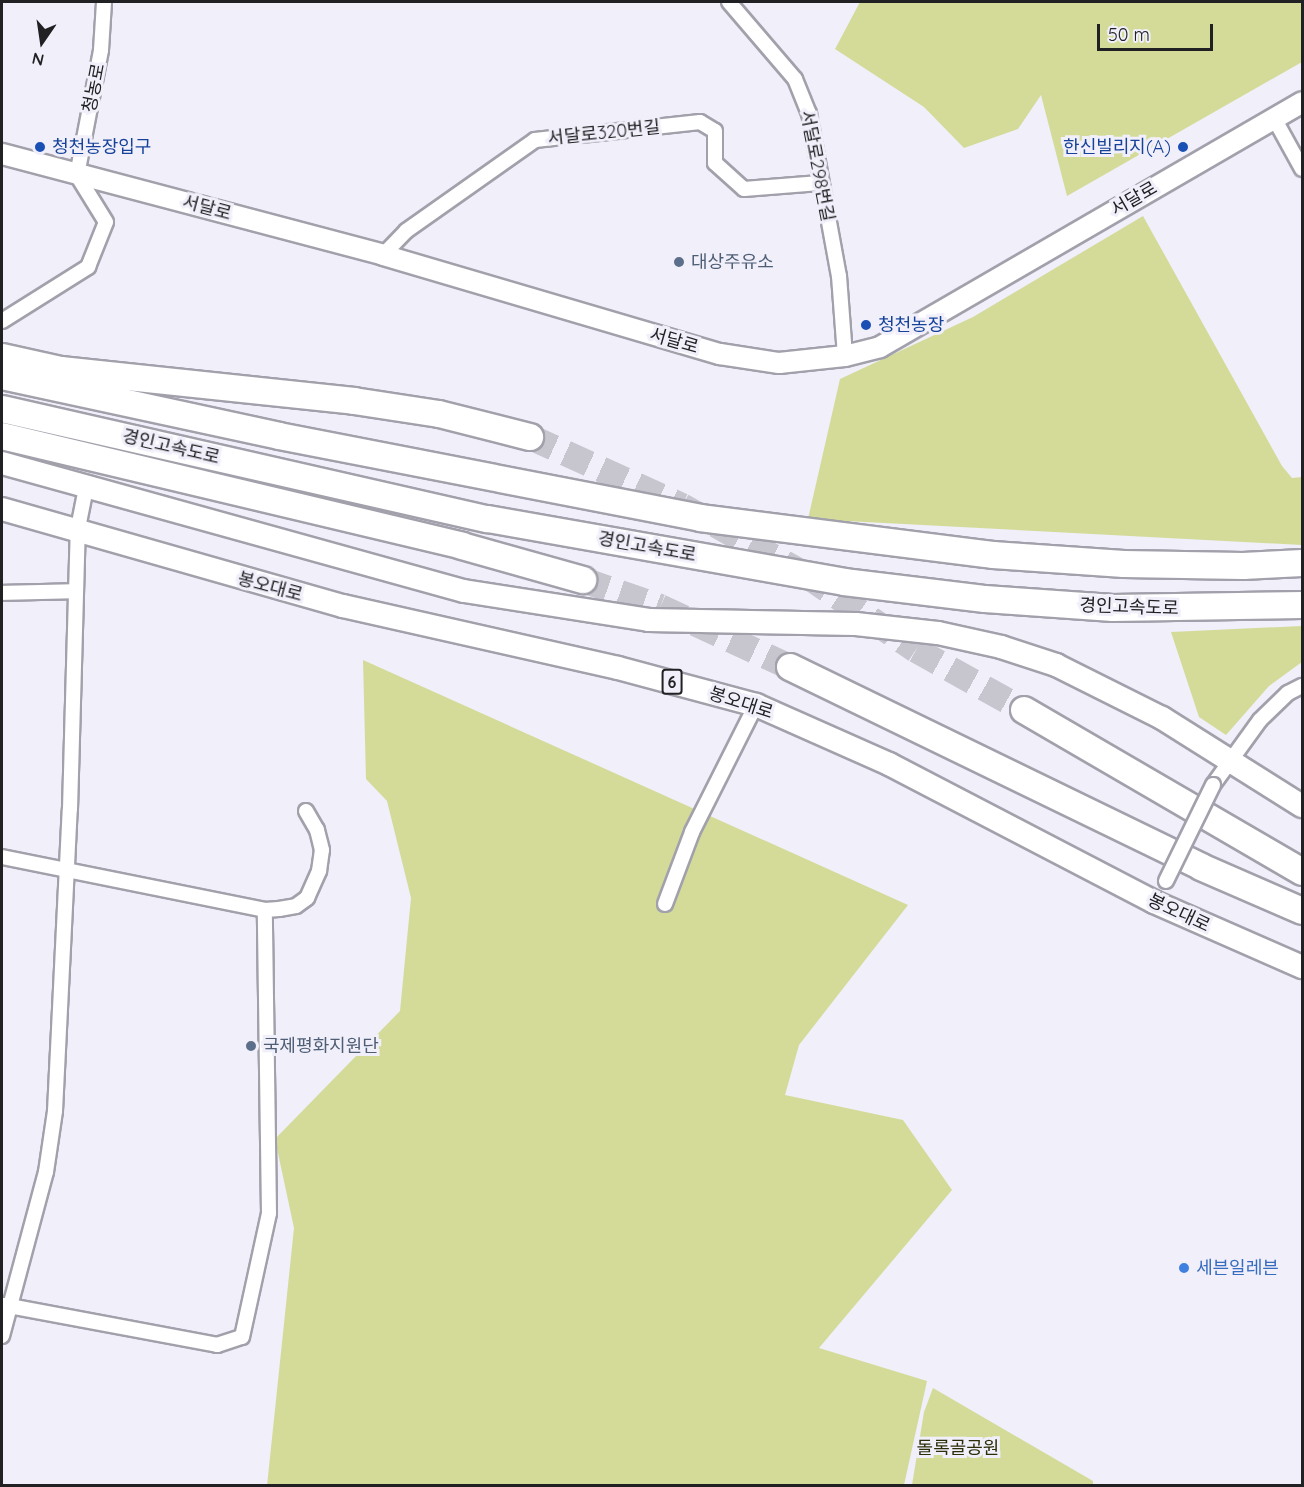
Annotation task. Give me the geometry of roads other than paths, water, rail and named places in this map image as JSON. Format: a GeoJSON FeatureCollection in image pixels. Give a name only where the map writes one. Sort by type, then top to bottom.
{"type":"FeatureCollection","features":[{"type":"Feature","properties":{"kind":"highway"},"geometry":{"type":"LineString","coordinates":[[2,357],[61,370],[354,401],[439,414],[530,437]]}},
{"type":"Feature","properties":{"kind":"highway","name":"경인고속도로"},"geometry":{"type":"LineString","coordinates":[[2,376],[290,438],[723,522],[993,555],[1148,564],[1302,562]]}},
{"type":"Feature","properties":{"kind":"highway","name":"경인고속도로"},"geometry":{"type":"LineString","coordinates":[[2,409],[488,519],[844,582],[985,599],[1113,608],[1302,605]]}},
{"type":"Feature","properties":{"kind":"highway"},"geometry":{"type":"LineString","coordinates":[[2,436],[462,546],[583,580]]}},
{"type":"Feature","properties":{"kind":"highway"},"geometry":{"type":"LineString","coordinates":[[790,667],[1201,867],[1302,911]]}},
{"type":"Feature","properties":{"kind":"highway"},"geometry":{"type":"LineString","coordinates":[[1024,710],[1302,872]]}},
{"type":"Feature","properties":{"kind":"highway"},"geometry":{"type":"LineString","coordinates":[[1020,779],[1042,800],[1127,845],[1302,926]]}},
{"type":"Feature","properties":{"kind":"main road"},"geometry":{"type":"LineString","coordinates":[[2,463],[464,591],[576,612],[649,620],[855,624],[938,633],[1000,647],[1067,670],[1162,718],[1302,806]]}},
{"type":"Feature","properties":{"kind":"main road","name":"봉오대로"},"geometry":{"type":"LineString","coordinates":[[2,509],[78,528],[208,570],[343,606],[618,668],[756,705],[890,764],[1154,902],[1302,967]]}},
{"type":"Feature","properties":{"kind":"street","name":"청농로"},"geometry":{"type":"LineString","coordinates":[[77,175],[101,50],[104,2]]}},
{"type":"Feature","properties":{"kind":"street","name":"서달로298번길"},"geometry":{"type":"LineString","coordinates":[[729,2],[795,79],[809,113],[820,183],[839,276],[845,356]]}},
{"type":"Feature","properties":{"kind":"street","name":"서달로"},"geometry":{"type":"LineString","coordinates":[[2,154],[383,255],[720,354],[778,363],[845,356],[880,347],[1302,102]]}},
{"type":"Feature","properties":{"kind":"street"},"geometry":{"type":"LineString","coordinates":[[1274,118],[1302,169]]}},
{"type":"Feature","properties":{"kind":"street","name":"서달로320번길"},"geometry":{"type":"LineString","coordinates":[[383,255],[406,231],[535,140],[700,123],[715,131],[715,163],[744,189],[820,183]]}},
{"type":"Feature","properties":{"kind":"street"},"geometry":{"type":"LineString","coordinates":[[2,321],[88,267],[106,222],[77,175]]}},
{"type":"Feature","properties":{"kind":"street"},"geometry":{"type":"LineString","coordinates":[[2,1336],[6,1306],[46,1172],[55,1111],[68,871],[78,528],[86,488]]}},
{"type":"Feature","properties":{"kind":"street"},"geometry":{"type":"LineString","coordinates":[[2,593],[76,591]]}},
{"type":"Feature","properties":{"kind":"street"},"geometry":{"type":"LineString","coordinates":[[1154,902],[1213,785],[1233,762],[1260,720],[1288,693],[1302,686]]}},
{"type":"Feature","properties":{"kind":"street"},"geometry":{"type":"LineString","coordinates":[[665,903],[692,832],[756,705]]}},
{"type":"Feature","properties":{"kind":"street"},"geometry":{"type":"LineString","coordinates":[[2,857],[265,910],[296,906],[314,887],[322,850],[318,830],[306,811]]}},
{"type":"Feature","properties":{"kind":"street"},"geometry":{"type":"LineString","coordinates":[[6,1306],[217,1345],[242,1337],[269,1212],[265,910]]}},
{"type":"Feature","properties":{"kind":"tunnel"},"geometry":{"type":"LineString","coordinates":[[530,437],[682,506],[806,575],[916,650],[1024,710]]}},
{"type":"Feature","properties":{"kind":"tunnel"},"geometry":{"type":"LineString","coordinates":[[583,580],[660,607],[790,667]]}},
{"type":"Feature","properties":{"kind":"place","name":"청천농장입구"},"geometry":{"type":"Point","coordinates":[40,147]}},
{"type":"Feature","properties":{"kind":"place","name":"한신빌리지(A)"},"geometry":{"type":"Point","coordinates":[1183,147]}},
{"type":"Feature","properties":{"kind":"place","name":"대상주유소"},"geometry":{"type":"Point","coordinates":[679,262]}},
{"type":"Feature","properties":{"kind":"place","name":"청천농장"},"geometry":{"type":"Point","coordinates":[866,325]}},
{"type":"Feature","properties":{"kind":"place","name":"국제평화지원단"},"geometry":{"type":"Point","coordinates":[251,1046]}},
{"type":"Feature","properties":{"kind":"place","name":"세븐일레븐"},"geometry":{"type":"Point","coordinates":[1184,1268]}},
{"type":"Feature","properties":{"kind":"park label","name":"돌록골공원"},"geometry":{"type":"Point","coordinates":[958,1448]}}]}
